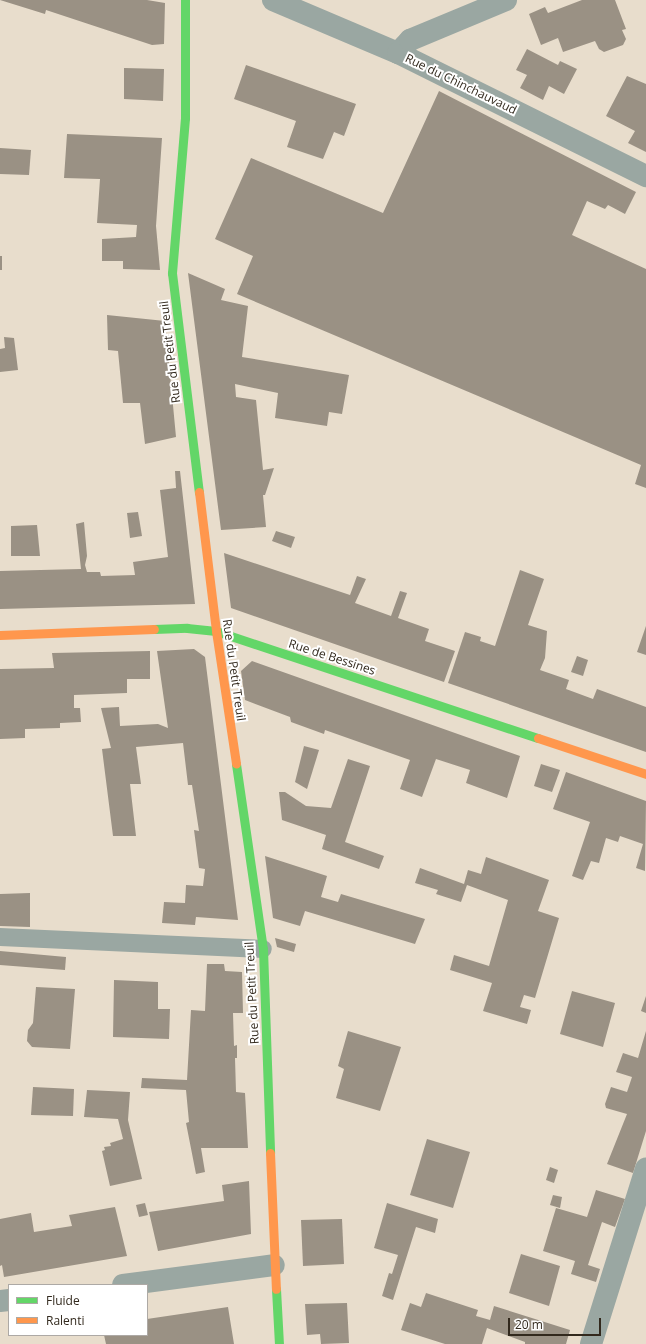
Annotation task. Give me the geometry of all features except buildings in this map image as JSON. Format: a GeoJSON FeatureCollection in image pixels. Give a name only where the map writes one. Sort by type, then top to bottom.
{"type":"FeatureCollection","features":[{"type":"Feature","properties":{"kind":"street","name":"Rue du Petit Treuil"},"geometry":{"type":"LineString","coordinates":[[185,0],[185,118],[172,273],[216,631],[263,948],[274,1265],[279,1344]]}},
{"type":"Feature","properties":{"kind":"street","name":"Rue du Chinchauvaud"},"geometry":{"type":"LineString","coordinates":[[273,0],[398,53],[646,176]]}},
{"type":"Feature","properties":{"kind":"street"},"geometry":{"type":"LineString","coordinates":[[398,53],[410,40],[506,0]]}},
{"type":"Feature","properties":{"kind":"street","name":"Rue de Bessines"},"geometry":{"type":"LineString","coordinates":[[0,635],[187,628],[216,631],[646,774]]}},
{"type":"Feature","properties":{"kind":"street"},"geometry":{"type":"LineString","coordinates":[[591,1344],[646,1168]]}},
{"type":"Feature","properties":{"kind":"street"},"geometry":{"type":"LineString","coordinates":[[131,1284],[274,1265]]}},
{"type":"Feature","properties":{"kind":"lane"},"geometry":{"type":"LineString","coordinates":[[0,937],[263,948]]}},
{"type":"Feature","properties":{"kind":"traffic: fast"},"geometry":{"type":"LineString","coordinates":[[185,0],[185,118],[172,273],[199,492]]}},
{"type":"Feature","properties":{"kind":"traffic: fast"},"geometry":{"type":"LineString","coordinates":[[154,629],[187,628],[216,631],[538,738]]}},
{"type":"Feature","properties":{"kind":"traffic: fast"},"geometry":{"type":"LineString","coordinates":[[236,764],[263,949],[270,1153]]}},
{"type":"Feature","properties":{"kind":"traffic: fast"},"geometry":{"type":"LineString","coordinates":[[276,1289],[279,1344]]}},
{"type":"Feature","properties":{"kind":"traffic: slow"},"geometry":{"type":"LineString","coordinates":[[199,492],[216,631],[236,764]]}},
{"type":"Feature","properties":{"kind":"traffic: slow"},"geometry":{"type":"LineString","coordinates":[[0,635],[154,629]]}},
{"type":"Feature","properties":{"kind":"traffic: slow"},"geometry":{"type":"LineString","coordinates":[[538,738],[646,774]]}},
{"type":"Feature","properties":{"kind":"traffic: slow"},"geometry":{"type":"LineString","coordinates":[[270,1153],[276,1289]]}}]}
